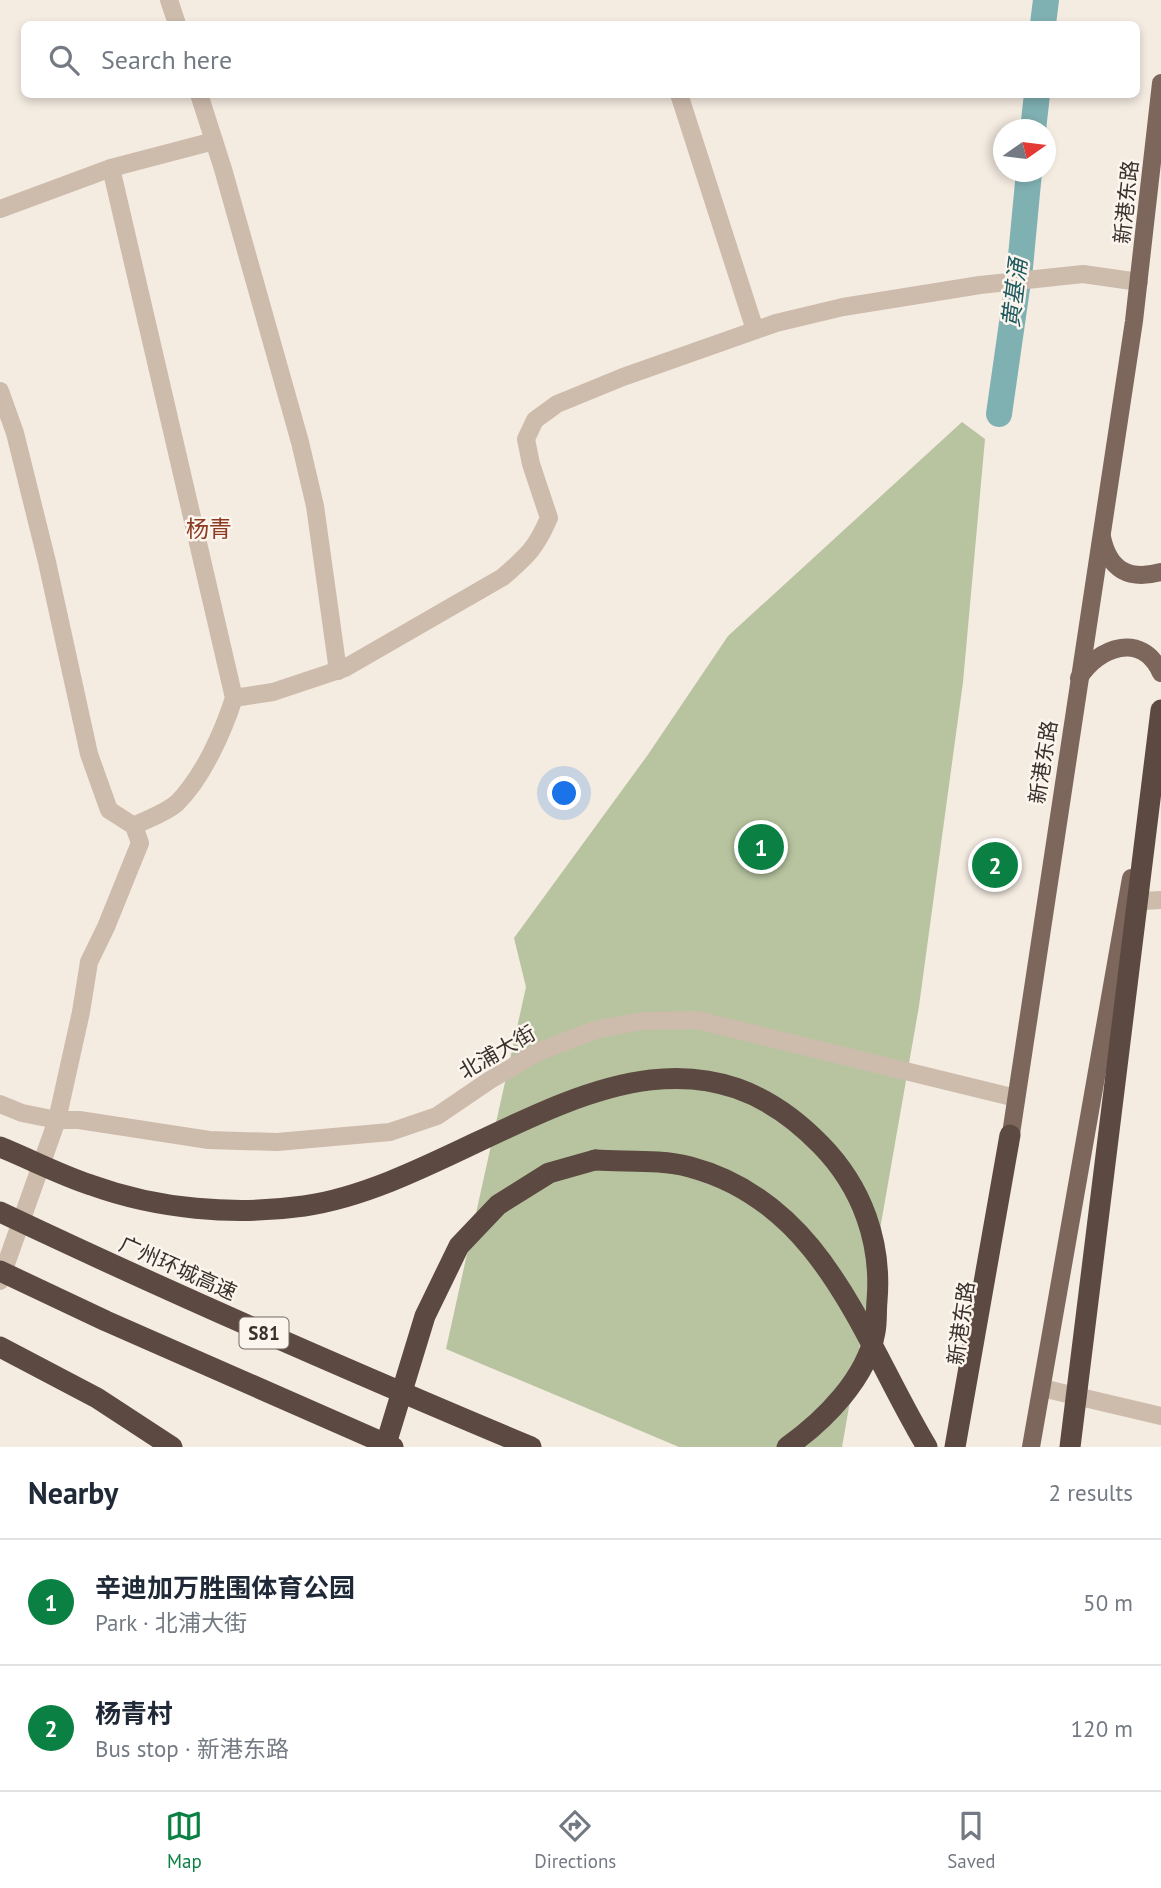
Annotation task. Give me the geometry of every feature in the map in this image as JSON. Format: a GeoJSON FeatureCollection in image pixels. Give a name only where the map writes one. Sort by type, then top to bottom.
{"type":"FeatureCollection","features":[{"type":"Feature","properties":{"kind":"highway"},"geometry":{"type":"LineString","coordinates":[[1070,1447],[1133,902],[1161,710]]}},
{"type":"Feature","properties":{"kind":"highway"},"geometry":{"type":"LineString","coordinates":[[0,1147],[89,1185],[128,1197],[198,1208],[272,1209],[329,1202],[387,1184],[597,1090],[643,1081],[692,1077],[734,1087],[752,1094],[806,1129],[832,1155],[865,1209],[876,1246],[879,1276],[875,1334],[864,1360],[856,1378],[833,1407],[806,1434],[787,1447]]}},
{"type":"Feature","properties":{"kind":"highway"},"geometry":{"type":"LineString","coordinates":[[955,1447],[1010,1135]]}},
{"type":"Feature","properties":{"kind":"highway"},"geometry":{"type":"LineString","coordinates":[[385,1447],[425,1316],[459,1246],[498,1205],[549,1174],[595,1160],[661,1161],[690,1167],[743,1187],[789,1222],[832,1274],[872,1342],[927,1447]]}},
{"type":"Feature","properties":{"kind":"highway","name":"广州环城高速"},"geometry":{"type":"LineString","coordinates":[[0,1212],[301,1350],[531,1447]]}},
{"type":"Feature","properties":{"kind":"highway","name":"S81"},"geometry":{"type":"LineString","coordinates":[[0,1271],[118,1327],[393,1447]]}},
{"type":"Feature","properties":{"kind":"highway"},"geometry":{"type":"LineString","coordinates":[[0,1347],[97,1398],[172,1447]]}},
{"type":"Feature","properties":{"kind":"main road","name":"新港东路"},"geometry":{"type":"LineString","coordinates":[[966,1447],[1010,1135],[1139,282],[1161,83]]}},
{"type":"Feature","properties":{"kind":"main road"},"geometry":{"type":"LineString","coordinates":[[1101,533],[1111,561],[1122,571],[1136,576],[1161,572]]}},
{"type":"Feature","properties":{"kind":"main road"},"geometry":{"type":"LineString","coordinates":[[1079,678],[1087,665],[1098,656],[1112,649],[1125,647],[1140,650],[1152,659],[1161,673]]}},
{"type":"Feature","properties":{"kind":"main road"},"geometry":{"type":"LineString","coordinates":[[1031,1447],[1133,902],[1161,704]]}},
{"type":"Feature","properties":{"kind":"street"},"geometry":{"type":"LineString","coordinates":[[169,0],[176,21]]}},
{"type":"Feature","properties":{"kind":"street"},"geometry":{"type":"LineString","coordinates":[[200,98],[279,360],[300,442],[315,506],[338,671]]}},
{"type":"Feature","properties":{"kind":"street"},"geometry":{"type":"LineString","coordinates":[[680,98],[755,330]]}},
{"type":"Feature","properties":{"kind":"street"},"geometry":{"type":"LineString","coordinates":[[0,209],[111,168],[215,141]]}},
{"type":"Feature","properties":{"kind":"street"},"geometry":{"type":"LineString","coordinates":[[111,168],[233,698],[224,728],[193,784],[175,805],[134,826]]}},
{"type":"Feature","properties":{"kind":"street"},"geometry":{"type":"LineString","coordinates":[[233,698],[273,692],[338,671],[503,577],[537,544],[549,517],[531,464],[526,439],[535,420],[557,404],[755,330],[843,307],[980,285],[1083,274],[1139,282]]}},
{"type":"Feature","properties":{"kind":"street"},"geometry":{"type":"LineString","coordinates":[[0,391],[15,433],[47,562],[89,754],[109,810],[134,826],[140,843],[106,928],[89,962],[57,1120],[0,1281]]}},
{"type":"Feature","properties":{"kind":"street"},"geometry":{"type":"LineString","coordinates":[[1133,902],[1161,900]]}},
{"type":"Feature","properties":{"kind":"street","name":"北浦大街"},"geometry":{"type":"LineString","coordinates":[[0,1104],[22,1113],[57,1120],[209,1140],[277,1142],[390,1132],[437,1116],[538,1052],[595,1030],[641,1021],[697,1020],[1016,1098]]}},
{"type":"Feature","properties":{"kind":"street"},"geometry":{"type":"LineString","coordinates":[[1042,1388],[1161,1416]]}},
{"type":"Feature","properties":{"kind":"green space"},"geometry":{"type":"Polygon","coordinates":[[[962,422],[985,439],[963,682],[919,1006],[842,1447],[679,1447],[446,1349],[526,987],[514,938],[647,756],[728,636],[962,422]]]}},
{"type":"Feature","properties":{"kind":"waterway","name":"黄基涌"},"geometry":{"type":"LineString","coordinates":[[1043,21],[1046,0]]}},
{"type":"Feature","properties":{"kind":"waterway","name":"黄基涌"},"geometry":{"type":"LineString","coordinates":[[1034,119],[1037,98]]}},
{"type":"Feature","properties":{"kind":"waterway","name":"黄基涌"},"geometry":{"type":"LineString","coordinates":[[999,414],[1020,267],[1028,182]]}},
{"type":"Feature","properties":{"kind":"place","name":"辛迪加万胜围体育公园"},"geometry":{"type":"Point","coordinates":[761,847]}},
{"type":"Feature","properties":{"kind":"place","name":"杨青村"},"geometry":{"type":"Point","coordinates":[995,865]}},
{"type":"Feature","properties":{"kind":"district","name":"杨青"},"geometry":{"type":"Point","coordinates":[209,528]}}]}
